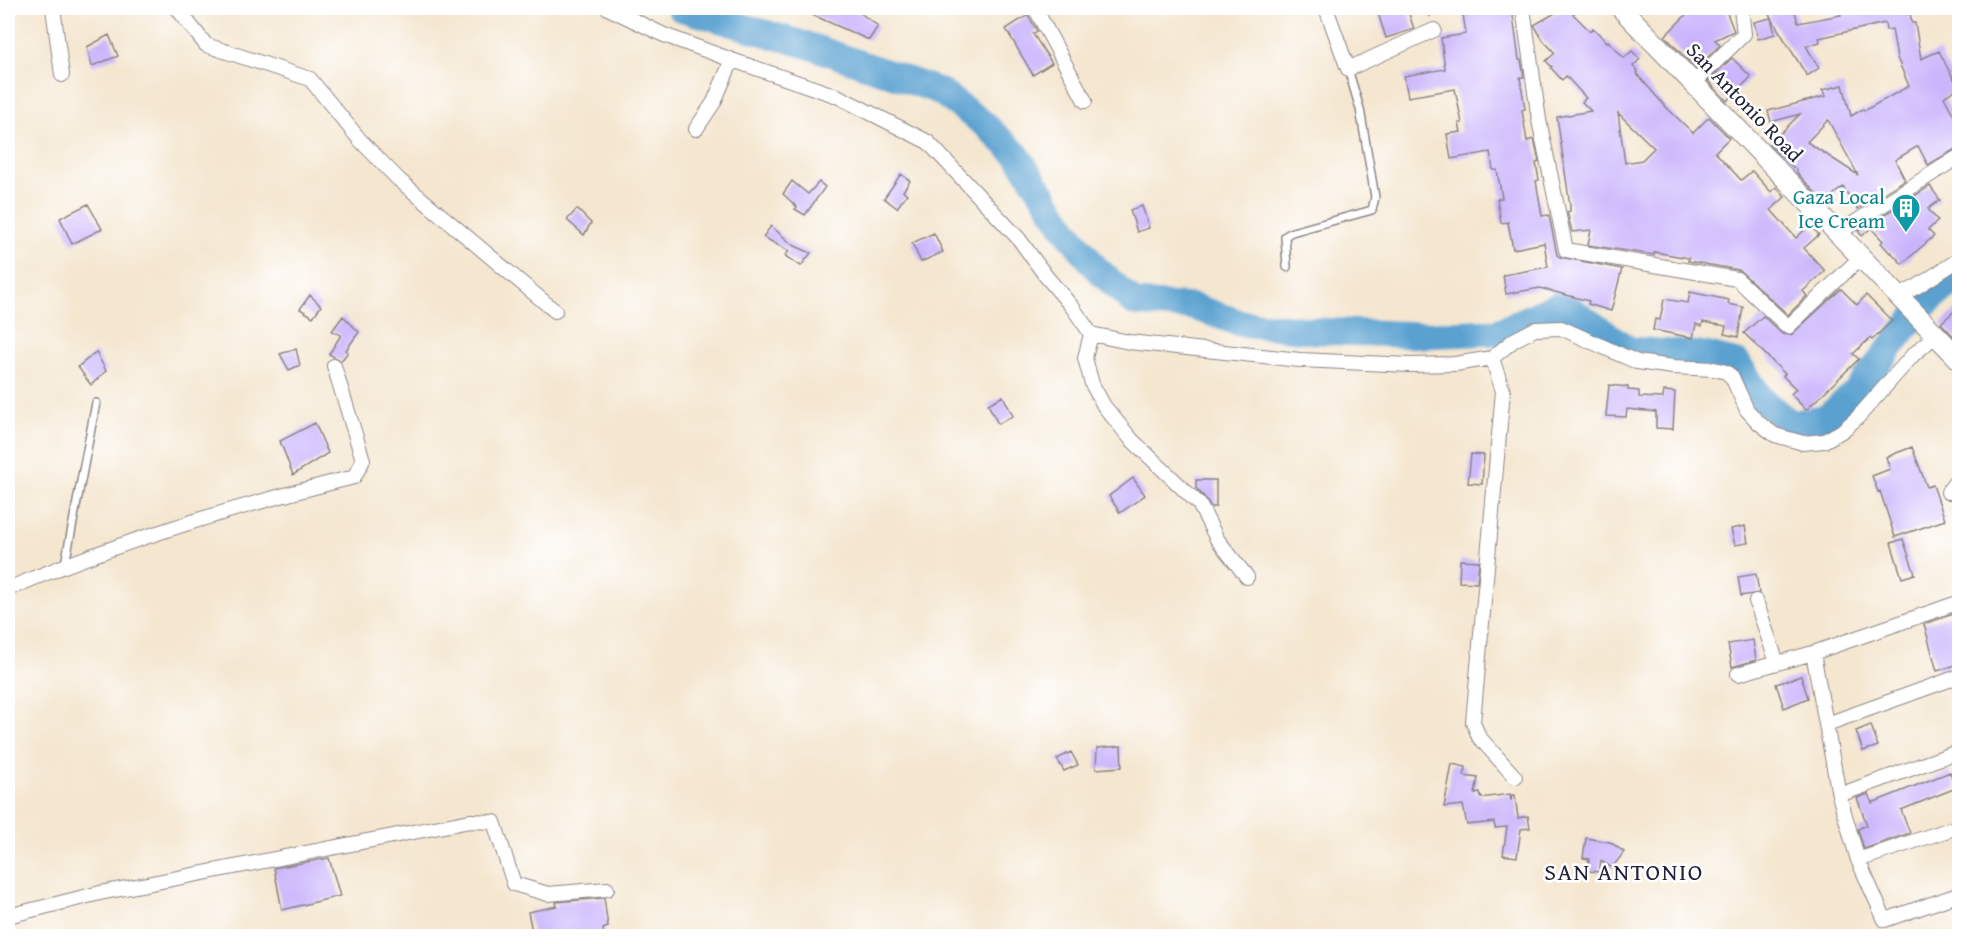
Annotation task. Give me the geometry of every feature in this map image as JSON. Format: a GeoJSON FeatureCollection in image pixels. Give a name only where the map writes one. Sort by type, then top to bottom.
{"type":"FeatureCollection","features":[{"type":"Feature","properties":{"kind":"street"},"geometry":{"type":"LineString","coordinates":[[53,8],[62,75]]}},
{"type":"Feature","properties":{"kind":"street"},"geometry":{"type":"LineString","coordinates":[[177,8],[206,45],[310,79],[360,140],[398,179],[555,311]]}},
{"type":"Feature","properties":{"kind":"street"},"geometry":{"type":"LineString","coordinates":[[608,8],[664,35],[837,96],[928,142],[1019,239],[1091,334],[1129,342],[1300,360],[1410,365],[1455,364],[1492,358],[1514,340],[1536,329],[1561,328],[1637,362],[1725,372],[1732,377],[1747,410],[1759,423],[1775,435],[1803,443],[1824,441],[1842,431],[1858,417],[1932,331]]}},
{"type":"Feature","properties":{"kind":"street"},"geometry":{"type":"LineString","coordinates":[[1035,8],[1085,101]]}},
{"type":"Feature","properties":{"kind":"street"},"geometry":{"type":"LineString","coordinates":[[1326,8],[1348,69],[1434,30]]}},
{"type":"Feature","properties":{"kind":"street"},"geometry":{"type":"LineString","coordinates":[[1524,8],[1539,120],[1566,250],[1737,279],[1788,327],[1861,257]]}},
{"type":"Feature","properties":{"kind":"street","name":"San Antonio Road"},"geometry":{"type":"LineString","coordinates":[[1621,8],[1959,360]]}},
{"type":"Feature","properties":{"kind":"street"},"geometry":{"type":"LineString","coordinates":[[1694,83],[1744,34],[1741,8]]}},
{"type":"Feature","properties":{"kind":"street"},"geometry":{"type":"LineString","coordinates":[[696,129],[714,102],[732,60]]}},
{"type":"Feature","properties":{"kind":"street"},"geometry":{"type":"LineString","coordinates":[[1838,233],[1959,156]]}},
{"type":"Feature","properties":{"kind":"street"},"geometry":{"type":"LineString","coordinates":[[1899,299],[1959,259]]}},
{"type":"Feature","properties":{"kind":"street"},"geometry":{"type":"LineString","coordinates":[[1091,334],[1085,358],[1092,384],[1104,406],[1131,439],[1199,504],[1216,539],[1247,577]]}},
{"type":"Feature","properties":{"kind":"street"},"geometry":{"type":"LineString","coordinates":[[1492,358],[1503,391],[1473,722],[1479,737],[1515,777]]}},
{"type":"Feature","properties":{"kind":"street"},"geometry":{"type":"LineString","coordinates":[[8,589],[65,564],[266,499],[354,477],[363,460],[334,366]]}},
{"type":"Feature","properties":{"kind":"street"},"geometry":{"type":"LineString","coordinates":[[1948,492],[1959,476]]}},
{"type":"Feature","properties":{"kind":"street"},"geometry":{"type":"LineString","coordinates":[[1756,601],[1777,663]]}},
{"type":"Feature","properties":{"kind":"street"},"geometry":{"type":"LineString","coordinates":[[1738,675],[1813,653],[1959,602]]}},
{"type":"Feature","properties":{"kind":"street"},"geometry":{"type":"LineString","coordinates":[[1813,653],[1839,795],[1858,860],[1885,920],[1959,894]]}},
{"type":"Feature","properties":{"kind":"street"},"geometry":{"type":"LineString","coordinates":[[1827,724],[1959,676]]}},
{"type":"Feature","properties":{"kind":"street"},"geometry":{"type":"LineString","coordinates":[[1839,795],[1959,751]]}},
{"type":"Feature","properties":{"kind":"street"},"geometry":{"type":"LineString","coordinates":[[8,916],[112,891],[470,821],[494,822],[513,884],[548,894],[607,889]]}},
{"type":"Feature","properties":{"kind":"street"},"geometry":{"type":"LineString","coordinates":[[1858,860],[1959,826]]}},
{"type":"Feature","properties":{"kind":"lane"},"geometry":{"type":"LineString","coordinates":[[1287,267],[1286,236],[1292,232],[1372,210],[1375,198],[1360,109],[1348,69]]}},
{"type":"Feature","properties":{"kind":"lane"},"geometry":{"type":"LineString","coordinates":[[65,564],[96,403]]}},
{"type":"Feature","properties":{"kind":"building"},"geometry":{"type":"Polygon","coordinates":[[[797,8],[853,8],[878,26],[869,40],[797,8]]]}},
{"type":"Feature","properties":{"kind":"building"},"geometry":{"type":"Polygon","coordinates":[[[1394,8],[1407,8],[1414,29],[1386,38],[1378,13],[1394,8]]]}},
{"type":"Feature","properties":{"kind":"building"},"geometry":{"type":"Polygon","coordinates":[[[1462,8],[1512,8],[1519,60],[1521,60],[1524,77],[1520,77],[1527,141],[1534,139],[1539,162],[1536,163],[1539,180],[1536,181],[1542,216],[1549,215],[1557,255],[1560,257],[1622,269],[1611,311],[1588,304],[1589,301],[1540,288],[1506,294],[1503,275],[1548,267],[1544,243],[1513,249],[1508,222],[1501,223],[1497,199],[1502,198],[1497,170],[1493,170],[1490,152],[1451,159],[1447,134],[1461,132],[1459,123],[1462,123],[1455,89],[1408,97],[1404,76],[1445,69],[1441,38],[1466,34],[1462,8]]]}},
{"type":"Feature","properties":{"kind":"building"},"geometry":{"type":"Polygon","coordinates":[[[1564,8],[1579,8],[1573,14],[1590,31],[1593,28],[1624,58],[1632,51],[1640,59],[1633,66],[1638,72],[1636,73],[1693,133],[1709,117],[1729,138],[1715,152],[1741,180],[1752,171],[1771,192],[1776,187],[1785,197],[1771,210],[1796,238],[1810,225],[1819,235],[1804,248],[1825,271],[1803,291],[1807,296],[1788,315],[1739,270],[1654,252],[1654,255],[1588,245],[1591,230],[1572,232],[1567,212],[1570,211],[1570,206],[1557,117],[1591,111],[1582,102],[1586,98],[1566,76],[1562,80],[1546,61],[1555,53],[1543,40],[1534,25],[1564,8]],[[1618,113],[1625,163],[1642,160],[1654,148],[1618,113]]]}},
{"type":"Feature","properties":{"kind":"building"},"geometry":{"type":"Polygon","coordinates":[[[1693,8],[1725,8],[1734,31],[1715,40],[1720,45],[1696,69],[1665,36],[1693,8]]]}},
{"type":"Feature","properties":{"kind":"building"},"geometry":{"type":"Polygon","coordinates":[[[1765,8],[1794,8],[1798,23],[1841,15],[1840,13],[1862,8],[1905,8],[1906,14],[1910,13],[1912,23],[1915,23],[1921,59],[1939,51],[1959,87],[1944,97],[1959,125],[1959,147],[1928,165],[1918,146],[1895,160],[1905,180],[1858,209],[1843,187],[1824,202],[1797,171],[1769,145],[1800,114],[1771,122],[1768,111],[1826,96],[1822,90],[1843,85],[1851,116],[1909,86],[1897,58],[1892,29],[1886,30],[1885,23],[1819,38],[1820,42],[1806,46],[1819,68],[1807,76],[1765,8]],[[1828,120],[1807,142],[1858,175],[1828,120]]]}},
{"type":"Feature","properties":{"kind":"building"},"geometry":{"type":"Polygon","coordinates":[[[1028,15],[1037,31],[1033,34],[1052,63],[1033,75],[1006,29],[1028,15]]]}},
{"type":"Feature","properties":{"kind":"building"},"geometry":{"type":"Polygon","coordinates":[[[1771,18],[1775,34],[1758,39],[1754,22],[1771,18]]]}},
{"type":"Feature","properties":{"kind":"building"},"geometry":{"type":"Polygon","coordinates":[[[109,35],[118,56],[92,66],[87,47],[109,35]]]}},
{"type":"Feature","properties":{"kind":"building"},"geometry":{"type":"Polygon","coordinates":[[[1732,58],[1751,77],[1727,101],[1708,81],[1732,58]]]}},
{"type":"Feature","properties":{"kind":"building"},"geometry":{"type":"Polygon","coordinates":[[[901,174],[910,181],[903,191],[907,194],[897,208],[884,198],[901,174]]]}},
{"type":"Feature","properties":{"kind":"building"},"geometry":{"type":"Polygon","coordinates":[[[792,181],[808,194],[819,182],[825,187],[805,215],[795,209],[797,207],[783,194],[792,181]]]}},
{"type":"Feature","properties":{"kind":"building"},"geometry":{"type":"Polygon","coordinates":[[[1930,186],[1940,200],[1928,209],[1938,221],[1928,230],[1934,236],[1902,264],[1881,243],[1883,241],[1871,228],[1862,236],[1858,231],[1930,186]]]}},
{"type":"Feature","properties":{"kind":"building"},"geometry":{"type":"Polygon","coordinates":[[[88,204],[102,229],[72,244],[60,218],[88,204]]]}},
{"type":"Feature","properties":{"kind":"building"},"geometry":{"type":"Polygon","coordinates":[[[1142,206],[1149,228],[1137,232],[1130,210],[1142,206]]]}},
{"type":"Feature","properties":{"kind":"building"},"geometry":{"type":"Polygon","coordinates":[[[577,209],[591,223],[584,235],[567,220],[577,209]]]}},
{"type":"Feature","properties":{"kind":"building"},"geometry":{"type":"Polygon","coordinates":[[[771,226],[793,245],[811,253],[801,266],[785,256],[789,251],[763,237],[771,226]]]}},
{"type":"Feature","properties":{"kind":"building"},"geometry":{"type":"Polygon","coordinates":[[[934,233],[943,252],[921,262],[912,243],[934,233]]]}},
{"type":"Feature","properties":{"kind":"building"},"geometry":{"type":"Polygon","coordinates":[[[1841,289],[1857,305],[1866,295],[1892,321],[1853,354],[1859,359],[1806,410],[1791,394],[1796,389],[1783,376],[1785,374],[1744,333],[1763,316],[1782,334],[1791,335],[1841,289]]]}},
{"type":"Feature","properties":{"kind":"building"},"geometry":{"type":"Polygon","coordinates":[[[1690,292],[1729,300],[1728,304],[1743,307],[1738,337],[1724,334],[1726,326],[1703,322],[1702,326],[1696,324],[1693,338],[1653,330],[1655,319],[1660,320],[1664,299],[1688,303],[1690,292]]]}},
{"type":"Feature","properties":{"kind":"building"},"geometry":{"type":"Polygon","coordinates":[[[310,295],[321,306],[313,317],[300,309],[310,295]]]}},
{"type":"Feature","properties":{"kind":"building"},"geometry":{"type":"Polygon","coordinates":[[[1959,307],[1959,342],[1941,323],[1959,307]]]}},
{"type":"Feature","properties":{"kind":"building"},"geometry":{"type":"Polygon","coordinates":[[[343,316],[359,332],[341,361],[329,354],[341,335],[332,331],[343,316]]]}},
{"type":"Feature","properties":{"kind":"building"},"geometry":{"type":"Polygon","coordinates":[[[296,349],[300,365],[289,370],[280,354],[296,349]]]}},
{"type":"Feature","properties":{"kind":"building"},"geometry":{"type":"Polygon","coordinates":[[[96,352],[106,371],[91,385],[78,367],[96,352]]]}},
{"type":"Feature","properties":{"kind":"building"},"geometry":{"type":"Polygon","coordinates":[[[1609,385],[1639,391],[1639,397],[1663,398],[1664,391],[1675,392],[1673,429],[1656,428],[1656,412],[1627,409],[1626,417],[1606,416],[1609,385]]]}},
{"type":"Feature","properties":{"kind":"building"},"geometry":{"type":"Polygon","coordinates":[[[1003,396],[1013,416],[998,424],[988,404],[1003,396]]]}},
{"type":"Feature","properties":{"kind":"building"},"geometry":{"type":"Polygon","coordinates":[[[315,423],[328,453],[293,475],[280,441],[315,423]]]}},
{"type":"Feature","properties":{"kind":"building"},"geometry":{"type":"Polygon","coordinates":[[[1912,447],[1927,487],[1933,485],[1945,520],[1895,537],[1880,491],[1878,492],[1872,476],[1890,469],[1886,457],[1912,447]]]}},
{"type":"Feature","properties":{"kind":"building"},"geometry":{"type":"Polygon","coordinates":[[[1471,454],[1484,455],[1482,484],[1468,483],[1471,454]]]}},
{"type":"Feature","properties":{"kind":"building"},"geometry":{"type":"Polygon","coordinates":[[[1133,478],[1145,495],[1120,513],[1109,496],[1133,478]]]}},
{"type":"Feature","properties":{"kind":"building"},"geometry":{"type":"Polygon","coordinates":[[[1196,480],[1216,480],[1216,507],[1211,507],[1196,488],[1196,480]]]}},
{"type":"Feature","properties":{"kind":"building"},"geometry":{"type":"Polygon","coordinates":[[[1745,526],[1748,543],[1735,545],[1731,529],[1745,526]]]}},
{"type":"Feature","properties":{"kind":"building"},"geometry":{"type":"Polygon","coordinates":[[[1903,539],[1915,574],[1902,578],[1891,543],[1903,539]]]}},
{"type":"Feature","properties":{"kind":"building"},"geometry":{"type":"Polygon","coordinates":[[[1460,560],[1479,561],[1477,583],[1459,582],[1460,560]]]}},
{"type":"Feature","properties":{"kind":"building"},"geometry":{"type":"Polygon","coordinates":[[[1756,574],[1759,593],[1741,596],[1738,577],[1756,574]]]}},
{"type":"Feature","properties":{"kind":"building"},"geometry":{"type":"Polygon","coordinates":[[[1959,612],[1959,664],[1937,671],[1924,624],[1959,612]]]}},
{"type":"Feature","properties":{"kind":"building"},"geometry":{"type":"Polygon","coordinates":[[[1753,640],[1756,660],[1732,667],[1728,644],[1753,640]]]}},
{"type":"Feature","properties":{"kind":"building"},"geometry":{"type":"Polygon","coordinates":[[[1801,676],[1808,698],[1784,708],[1776,684],[1801,676]]]}},
{"type":"Feature","properties":{"kind":"building"},"geometry":{"type":"Polygon","coordinates":[[[1871,725],[1878,746],[1863,751],[1856,731],[1871,725]]]}},
{"type":"Feature","properties":{"kind":"building"},"geometry":{"type":"Polygon","coordinates":[[[1121,746],[1122,767],[1096,769],[1097,748],[1121,746]]]}},
{"type":"Feature","properties":{"kind":"building"},"geometry":{"type":"Polygon","coordinates":[[[1071,752],[1078,765],[1064,771],[1057,759],[1071,752]]]}},
{"type":"Feature","properties":{"kind":"building"},"geometry":{"type":"Polygon","coordinates":[[[1452,764],[1466,767],[1464,776],[1478,778],[1475,794],[1480,793],[1481,798],[1510,794],[1511,801],[1512,795],[1515,795],[1518,818],[1528,816],[1530,828],[1521,829],[1517,857],[1503,855],[1507,827],[1495,828],[1494,822],[1467,825],[1463,805],[1444,807],[1452,764]]]}},
{"type":"Feature","properties":{"kind":"building"},"geometry":{"type":"Polygon","coordinates":[[[1950,772],[1956,788],[1901,810],[1910,833],[1864,849],[1858,829],[1867,825],[1857,798],[1868,794],[1872,803],[1950,772]]]}},
{"type":"Feature","properties":{"kind":"building"},"geometry":{"type":"Polygon","coordinates":[[[1586,838],[1610,842],[1624,852],[1612,868],[1601,861],[1599,872],[1588,871],[1589,859],[1583,858],[1586,838]]]}},
{"type":"Feature","properties":{"kind":"building"},"geometry":{"type":"Polygon","coordinates":[[[329,858],[340,896],[282,910],[274,868],[329,858]]]}},
{"type":"Feature","properties":{"kind":"building"},"geometry":{"type":"Polygon","coordinates":[[[604,898],[608,927],[603,929],[604,935],[533,936],[528,912],[557,906],[556,902],[604,898]]]}},
{"type":"Feature","properties":{"kind":"waterway"},"geometry":{"type":"LineString","coordinates":[[680,8],[816,48],[939,91],[983,123],[1017,155],[1066,230],[1096,268],[1134,303],[1194,307],[1240,323],[1317,331],[1422,335],[1498,332],[1562,303],[1630,350],[1706,355],[1738,363],[1762,400],[1792,424],[1827,417],[1856,392],[1922,307],[1960,276]]}},
{"type":"Feature","properties":{"kind":"place","name":"Gaza Local Ice Cream"},"geometry":{"type":"Point","coordinates":[1906,234]}},
{"type":"Feature","properties":{"kind":"district","name":"SAN ANTONIO"},"geometry":{"type":"Point","coordinates":[1624,871]}}]}
